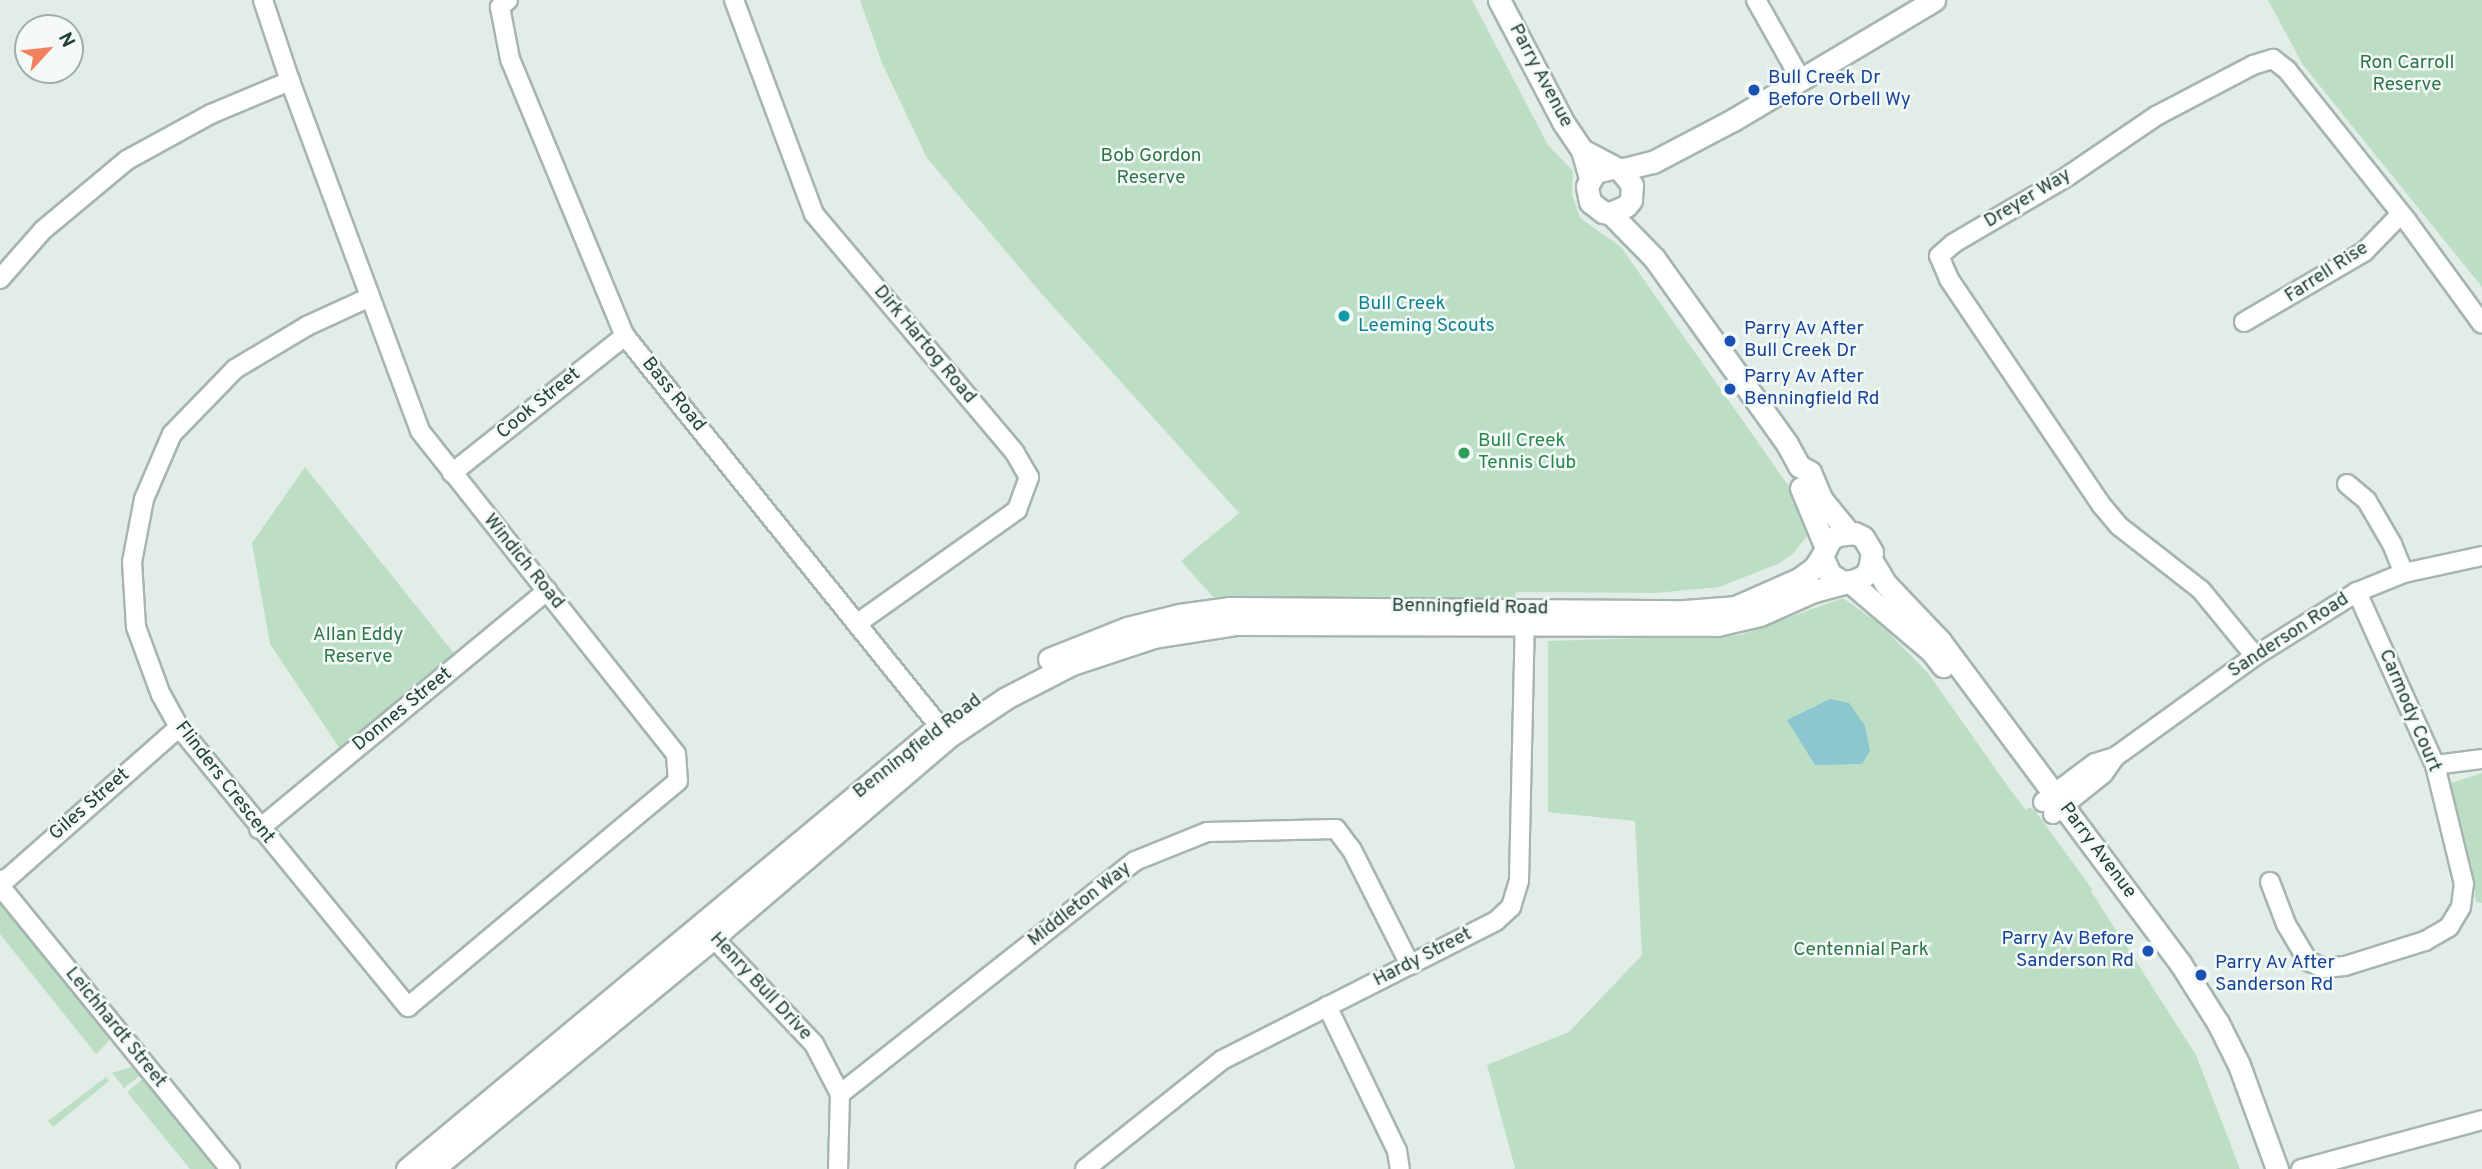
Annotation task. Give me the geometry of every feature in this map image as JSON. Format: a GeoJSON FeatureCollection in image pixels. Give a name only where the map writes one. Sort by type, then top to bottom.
{"type":"FeatureCollection","features":[{"type":"Feature","properties":{"kind":"main road","name":"Parry Avenue"},"geometry":{"type":"LineString","coordinates":[[1499,0],[1563,122],[1582,150],[1590,178],[1587,186],[1590,202],[1595,208],[1610,213],[1654,258],[1787,444],[1799,466],[1810,472],[1822,500],[1849,533],[1863,537],[1868,544],[1872,561],[1886,584],[1940,641],[2160,956],[2203,1022],[2237,1093],[2263,1169]]}},
{"type":"Feature","properties":{"kind":"main road"},"geometry":{"type":"LineString","coordinates":[[1624,181],[1653,162],[1733,120],[1934,0]]}},
{"type":"Feature","properties":{"kind":"main road","name":"Parry Avenue"},"geometry":{"type":"LineString","coordinates":[[1582,150],[1624,181],[1654,258]]}},
{"type":"Feature","properties":{"kind":"main road"},"geometry":{"type":"LineString","coordinates":[[1590,178],[1602,169],[1624,181]]}},
{"type":"Feature","properties":{"kind":"main road"},"geometry":{"type":"LineString","coordinates":[[1610,213],[1626,206],[1624,181]]}},
{"type":"Feature","properties":{"kind":"main road","name":"Parry Avenue"},"geometry":{"type":"LineString","coordinates":[[1799,466],[1797,479],[1830,574],[1846,582],[1932,652],[2180,963],[2218,1023],[2239,1065],[2277,1169]]}},
{"type":"Feature","properties":{"kind":"main road"},"geometry":{"type":"LineString","coordinates":[[1824,552],[1837,534],[1849,533]]}},
{"type":"Feature","properties":{"kind":"main road","name":"Benningfield Road"},"geometry":{"type":"LineString","coordinates":[[433,1169],[944,732],[1072,664],[1135,642],[1176,632],[1235,624],[1526,618],[1735,607],[1799,579],[1814,568],[1824,552]]}},
{"type":"Feature","properties":{"kind":"main road"},"geometry":{"type":"LineString","coordinates":[[1846,582],[1864,576],[1872,561]]}},
{"type":"Feature","properties":{"kind":"main road","name":"Benningfield Road"},"geometry":{"type":"LineString","coordinates":[[1526,618],[1717,625],[1760,615],[1814,591],[1846,582]]}},
{"type":"Feature","properties":{"kind":"main road","name":"Benningfield Road"},"geometry":{"type":"LineString","coordinates":[[407,1169],[707,932]]}},
{"type":"Feature","properties":{"kind":"street","name":"Windich Road"},"geometry":{"type":"LineString","coordinates":[[263,0],[290,81],[420,430],[676,754],[678,781],[408,1007]]}},
{"type":"Feature","properties":{"kind":"street","name":"Bass Road"},"geometry":{"type":"LineString","coordinates":[[508,0],[500,7],[510,60],[625,336],[944,732]]}},
{"type":"Feature","properties":{"kind":"street","name":"Dirk Hartog Road"},"geometry":{"type":"LineString","coordinates":[[734,0],[814,214],[1015,453],[1028,477],[1017,510],[858,623]]}},
{"type":"Feature","properties":{"kind":"street"},"geometry":{"type":"LineString","coordinates":[[1756,0],[1801,80]]}},
{"type":"Feature","properties":{"kind":"street","name":"Dreyer Way"},"geometry":{"type":"LineString","coordinates":[[2255,656],[2200,590],[2119,526],[2102,506],[1949,279],[1938,256],[1954,243],[2068,176],[2156,116],[2253,65],[2273,59],[2287,70],[2401,214],[2482,324]]}},
{"type":"Feature","properties":{"kind":"street"},"geometry":{"type":"LineString","coordinates":[[0,279],[43,230],[127,160],[212,114],[290,81]]}},
{"type":"Feature","properties":{"kind":"street","name":"Farrell Rise"},"geometry":{"type":"LineString","coordinates":[[2245,322],[2364,252],[2401,214]]}},
{"type":"Feature","properties":{"kind":"street","name":"Flinders Crescent"},"geometry":{"type":"LineString","coordinates":[[370,297],[307,326],[235,369],[172,434],[144,499],[132,562],[136,627],[161,695],[179,727],[259,829],[408,1007]]}},
{"type":"Feature","properties":{"kind":"street","name":"Cook Street"},"geometry":{"type":"LineString","coordinates":[[453,473],[625,336]]}},
{"type":"Feature","properties":{"kind":"street"},"geometry":{"type":"LineString","coordinates":[[2347,484],[2367,501],[2392,544],[2404,573]]}},
{"type":"Feature","properties":{"kind":"street","name":"Sanderson Road"},"geometry":{"type":"LineString","coordinates":[[2053,804],[2095,763],[2115,757],[2255,656],[2357,592],[2404,573],[2482,556]]}},
{"type":"Feature","properties":{"kind":"street","name":"Donnes Street"},"geometry":{"type":"LineString","coordinates":[[259,829],[547,591]]}},
{"type":"Feature","properties":{"kind":"street","name":"Carmody Court"},"geometry":{"type":"LineString","coordinates":[[2270,883],[2286,924],[2308,961],[2323,968],[2346,966],[2395,952],[2449,927],[2461,907],[2464,884],[2435,765],[2357,592]]}},
{"type":"Feature","properties":{"kind":"street","name":"Hardy Street"},"geometry":{"type":"LineString","coordinates":[[1085,1169],[1222,1059],[1496,921],[1511,907],[1519,880],[1526,618]]}},
{"type":"Feature","properties":{"kind":"street","name":"Giles Street"},"geometry":{"type":"LineString","coordinates":[[0,883],[179,727]]}},
{"type":"Feature","properties":{"kind":"street"},"geometry":{"type":"LineString","coordinates":[[2435,765],[2482,759]]}},
{"type":"Feature","properties":{"kind":"street","name":"Middleton Way"},"geometry":{"type":"LineString","coordinates":[[840,1094],[1135,862],[1207,832],[1336,829],[1352,850],[1410,965]]}},
{"type":"Feature","properties":{"kind":"street","name":"Leichhardt Street"},"geometry":{"type":"LineString","coordinates":[[0,883],[230,1169]]}},
{"type":"Feature","properties":{"kind":"street","name":"Henry Bull Drive"},"geometry":{"type":"LineString","coordinates":[[707,932],[814,1044],[840,1094],[838,1169]]}},
{"type":"Feature","properties":{"kind":"street"},"geometry":{"type":"LineString","coordinates":[[1327,1006],[1397,1151],[1400,1169]]}},
{"type":"Feature","properties":{"kind":"street"},"geometry":{"type":"LineString","coordinates":[[2301,1169],[2482,1120]]}},
{"type":"Feature","properties":{"kind":"green space","name":"Bob Gordon Reserve"},"geometry":{"type":"Polygon","coordinates":[[[860,0],[1472,0],[1548,145],[1573,171],[1572,194],[1580,218],[1621,247],[1804,508],[1807,536],[1793,554],[1778,564],[1719,587],[1655,593],[1516,592],[1515,598],[1213,597],[1181,561],[1239,513],[1041,293],[927,158],[882,63],[860,0]]]}},
{"type":"Feature","properties":{"kind":"green space","name":"Ron Carroll Reserve"},"geometry":{"type":"Polygon","coordinates":[[[2268,0],[2482,0],[2482,287],[2303,65],[2268,0]]]}},
{"type":"Feature","properties":{"kind":"green space","name":"Allan Eddy Reserve"},"geometry":{"type":"Polygon","coordinates":[[[305,467],[461,662],[346,758],[270,644],[252,543],[305,467]]]}},
{"type":"Feature","properties":{"kind":"green space","name":"Centennial Park"},"geometry":{"type":"Polygon","coordinates":[[[1843,598],[1882,626],[1928,673],[2009,788],[2026,810],[2030,807],[2036,812],[2092,889],[2196,1055],[2240,1169],[1513,1169],[1515,1168],[1487,1065],[1569,1032],[1642,955],[1635,821],[1548,812],[1548,641],[1740,635],[1843,598]]]}},
{"type":"Feature","properties":{"kind":"green space"},"geometry":{"type":"Polygon","coordinates":[[[2482,773],[2482,903],[2476,902],[2472,867],[2448,784],[2482,773]]]}},
{"type":"Feature","properties":{"kind":"green space"},"geometry":{"type":"Polygon","coordinates":[[[0,903],[108,1031],[109,1041],[96,1054],[0,934],[0,903]]]}},
{"type":"Feature","properties":{"kind":"green space"},"geometry":{"type":"Polygon","coordinates":[[[131,1067],[142,1074],[124,1088],[112,1073],[131,1067]]]}},
{"type":"Feature","properties":{"kind":"green space"},"geometry":{"type":"Polygon","coordinates":[[[106,1077],[109,1081],[53,1127],[48,1121],[106,1077]]]}},
{"type":"Feature","properties":{"kind":"green space"},"geometry":{"type":"Polygon","coordinates":[[[145,1077],[221,1169],[190,1169],[127,1092],[145,1077]]]}},
{"type":"Feature","properties":{"kind":"water"},"geometry":{"type":"Polygon","coordinates":[[[1830,699],[1849,703],[1865,726],[1870,751],[1862,764],[1815,765],[1787,720],[1830,699]]]}},
{"type":"Feature","properties":{"kind":"place","name":"Bull Creek Dr Before Orbell Wy"},"geometry":{"type":"Point","coordinates":[1754,90]}},
{"type":"Feature","properties":{"kind":"place","name":"Bull Creek Leeming Scouts"},"geometry":{"type":"Point","coordinates":[1344,316]}},
{"type":"Feature","properties":{"kind":"place","name":"Parry Av After Bull Creek Dr"},"geometry":{"type":"Point","coordinates":[1730,341]}},
{"type":"Feature","properties":{"kind":"place","name":"Parry Av After Benningfield Rd"},"geometry":{"type":"Point","coordinates":[1730,389]}},
{"type":"Feature","properties":{"kind":"place","name":"Bull Creek Tennis Club"},"geometry":{"type":"Point","coordinates":[1464,453]}},
{"type":"Feature","properties":{"kind":"place","name":"Parry Av Before Sanderson Rd"},"geometry":{"type":"Point","coordinates":[2148,951]}},
{"type":"Feature","properties":{"kind":"place","name":"Parry Av After Sanderson Rd"},"geometry":{"type":"Point","coordinates":[2201,975]}}]}
